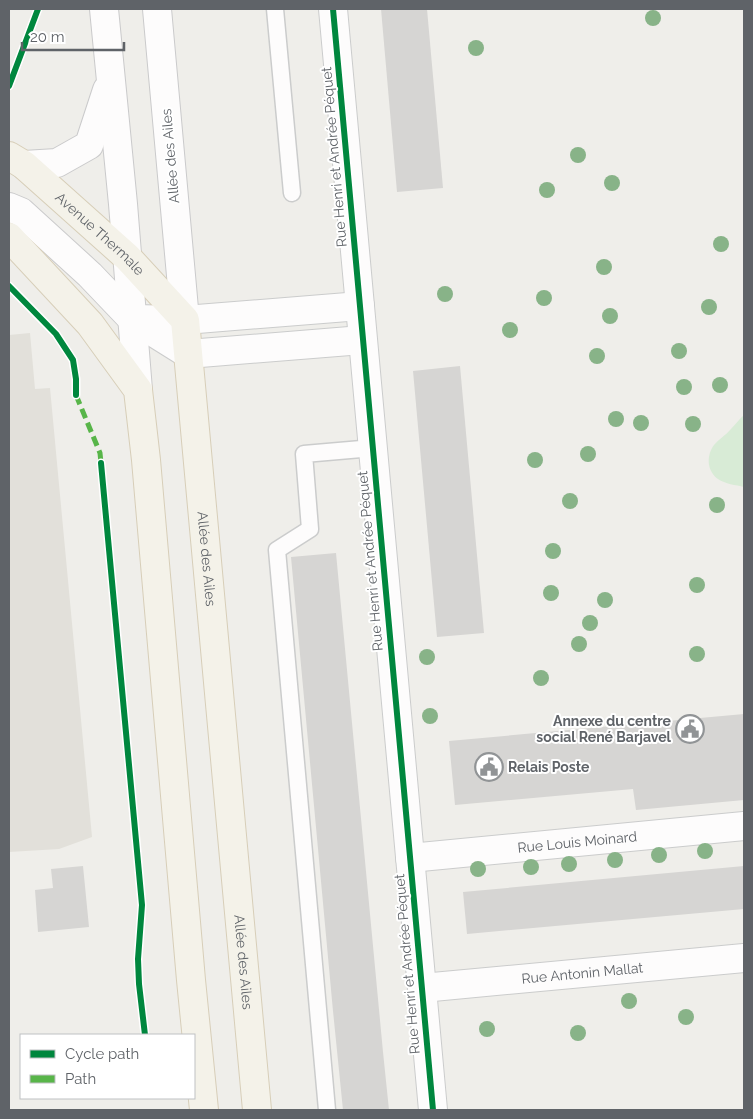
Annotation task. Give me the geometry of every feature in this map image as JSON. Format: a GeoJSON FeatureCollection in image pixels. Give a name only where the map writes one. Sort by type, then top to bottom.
{"type":"FeatureCollection","features":[{"type":"Feature","properties":{"kind":"main road","name":"Avenue Thermale"},"geometry":{"type":"LineString","coordinates":[[17,160],[126,257],[185,320]]}},
{"type":"Feature","properties":{"kind":"main road"},"geometry":{"type":"LineString","coordinates":[[9,237],[90,324],[138,390],[146,460],[204,1110]]}},
{"type":"Feature","properties":{"kind":"main road","name":"Allée des Ailes"},"geometry":{"type":"LineString","coordinates":[[185,320],[257,1110]]}},
{"type":"Feature","properties":{"kind":"street"},"geometry":{"type":"LineString","coordinates":[[104,9],[123,204],[138,390]]}},
{"type":"Feature","properties":{"kind":"street","name":"Allée des Ailes"},"geometry":{"type":"LineString","coordinates":[[157,9],[185,320]]}},
{"type":"Feature","properties":{"kind":"street","name":"Rue Henri et Andrée Péquet"},"geometry":{"type":"LineString","coordinates":[[333,9],[433,1110]]}},
{"type":"Feature","properties":{"kind":"street"},"geometry":{"type":"LineString","coordinates":[[17,160],[57,163],[89,144],[110,79]]}},
{"type":"Feature","properties":{"kind":"street"},"geometry":{"type":"LineString","coordinates":[[9,207],[20,212],[90,275],[132,319],[188,354],[362,340]]}},
{"type":"Feature","properties":{"kind":"street"},"geometry":{"type":"LineString","coordinates":[[132,319],[185,320],[360,306]]}},
{"type":"Feature","properties":{"kind":"street","name":"Rue Louis Moinard"},"geometry":{"type":"LineString","coordinates":[[410,858],[744,826]]}},
{"type":"Feature","properties":{"kind":"street","name":"Rue Antonin Mallat"},"geometry":{"type":"LineString","coordinates":[[422,988],[744,958]]}},
{"type":"Feature","properties":{"kind":"lane"},"geometry":{"type":"LineString","coordinates":[[275,9],[292,192]]}},
{"type":"Feature","properties":{"kind":"lane"},"geometry":{"type":"LineString","coordinates":[[327,1110],[277,550],[310,529],[304,454],[373,448]]}},
{"type":"Feature","properties":{"kind":"shaded area"},"geometry":{"type":"Polygon","coordinates":[[[30,333],[35,389],[50,388],[92,837],[59,849],[9,852],[9,335],[30,333]]]}},
{"type":"Feature","properties":{"kind":"green space"},"geometry":{"type":"Polygon","coordinates":[[[744,415],[744,487],[721,481],[714,476],[710,468],[709,458],[714,445],[744,415]]]}},
{"type":"Feature","properties":{"kind":"building"},"geometry":{"type":"Polygon","coordinates":[[[381,9],[427,9],[443,188],[397,192],[381,9]]]}},
{"type":"Feature","properties":{"kind":"building"},"geometry":{"type":"Polygon","coordinates":[[[460,366],[484,633],[437,637],[413,371],[460,366]]]}},
{"type":"Feature","properties":{"kind":"building"},"geometry":{"type":"Polygon","coordinates":[[[336,553],[389,1110],[343,1110],[333,1011],[291,557],[336,553]]]}},
{"type":"Feature","properties":{"kind":"building"},"geometry":{"type":"Polygon","coordinates":[[[744,714],[744,800],[636,810],[633,789],[455,805],[449,741],[744,714]]]}},
{"type":"Feature","properties":{"kind":"building"},"geometry":{"type":"Polygon","coordinates":[[[83,866],[89,927],[38,932],[35,890],[53,888],[51,869],[83,866]]]}},
{"type":"Feature","properties":{"kind":"building"},"geometry":{"type":"Polygon","coordinates":[[[744,866],[744,909],[467,934],[463,892],[744,866]]]}},
{"type":"Feature","properties":{"kind":"marked path"},"geometry":{"type":"LineString","coordinates":[[76,395],[100,453],[101,463]]}},
{"type":"Feature","properties":{"kind":"cycle path"},"geometry":{"type":"LineString","coordinates":[[9,86],[38,9]]}},
{"type":"Feature","properties":{"kind":"cycle path"},"geometry":{"type":"LineString","coordinates":[[333,9],[433,1110]]}},
{"type":"Feature","properties":{"kind":"cycle path"},"geometry":{"type":"LineString","coordinates":[[9,286],[56,334],[73,360],[76,395]]}},
{"type":"Feature","properties":{"kind":"cycle path"},"geometry":{"type":"LineString","coordinates":[[101,463],[142,905],[138,959],[145,1034]]}},
{"type":"Feature","properties":{"kind":"place","name":"Annexe du centre social René Barjavel"},"geometry":{"type":"Point","coordinates":[690,729]}},
{"type":"Feature","properties":{"kind":"place","name":"Relais Poste"},"geometry":{"type":"Point","coordinates":[489,767]}}]}
